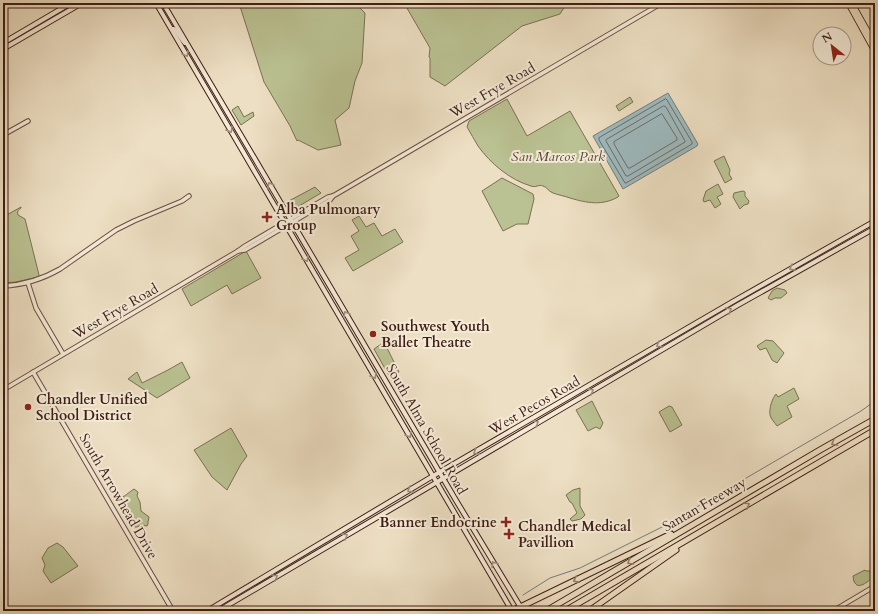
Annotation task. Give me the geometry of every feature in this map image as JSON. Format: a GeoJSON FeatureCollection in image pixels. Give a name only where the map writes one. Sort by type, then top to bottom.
{"type":"FeatureCollection","features":[{"type":"Feature","properties":{"kind":"highway","name":"Santan Freeway"},"geometry":{"type":"LineString","coordinates":[[546,611],[875,419]]}},
{"type":"Feature","properties":{"kind":"highway","name":"Santan Freeway"},"geometry":{"type":"LineString","coordinates":[[565,611],[875,431]]}},
{"type":"Feature","properties":{"kind":"highway"},"geometry":{"type":"LineString","coordinates":[[512,611],[522,609],[724,507]]}},
{"type":"Feature","properties":{"kind":"highway"},"geometry":{"type":"LineString","coordinates":[[589,611],[713,524]]}},
{"type":"Feature","properties":{"kind":"main road"},"geometry":{"type":"LineString","coordinates":[[3,43],[71,3]]}},
{"type":"Feature","properties":{"kind":"main road"},"geometry":{"type":"LineString","coordinates":[[3,49],[82,3]]}},
{"type":"Feature","properties":{"kind":"main road"},"geometry":{"type":"LineString","coordinates":[[156,3],[172,30],[176,30],[181,39],[188,46]]}},
{"type":"Feature","properties":{"kind":"main road"},"geometry":{"type":"LineString","coordinates":[[163,3],[188,46]]}},
{"type":"Feature","properties":{"kind":"main road"},"geometry":{"type":"LineString","coordinates":[[848,3],[875,52]]}},
{"type":"Feature","properties":{"kind":"main road"},"geometry":{"type":"LineString","coordinates":[[852,3],[875,44]]}},
{"type":"Feature","properties":{"kind":"main road","name":"South Alma School Road"},"geometry":{"type":"LineString","coordinates":[[172,30],[512,611]]}},
{"type":"Feature","properties":{"kind":"main road","name":"South Alma School Road"},"geometry":{"type":"LineString","coordinates":[[188,46],[443,479],[522,609]]}},
{"type":"Feature","properties":{"kind":"main road","name":"West Pecos Road"},"geometry":{"type":"LineString","coordinates":[[207,611],[433,476],[770,280],[875,222]]}},
{"type":"Feature","properties":{"kind":"main road","name":"West Pecos Road"},"geometry":{"type":"LineString","coordinates":[[218,611],[758,294],[875,228]]}},
{"type":"Feature","properties":{"kind":"main road"},"geometry":{"type":"LineString","coordinates":[[758,294],[760,290],[770,284],[770,280]]}},
{"type":"Feature","properties":{"kind":"main road"},"geometry":{"type":"LineString","coordinates":[[246,594],[247,590],[256,585],[258,580]]}},
{"type":"Feature","properties":{"kind":"street","name":"West Frye Road"},"geometry":{"type":"LineString","coordinates":[[3,390],[238,252],[245,246],[285,224],[328,197],[334,196],[662,3]]}},
{"type":"Feature","properties":{"kind":"street"},"geometry":{"type":"LineString","coordinates":[[3,135],[28,121]]}},
{"type":"Feature","properties":{"kind":"street"},"geometry":{"type":"LineString","coordinates":[[3,286],[28,283],[42,278],[60,269],[116,230],[189,196]]}},
{"type":"Feature","properties":{"kind":"street"},"geometry":{"type":"LineString","coordinates":[[28,283],[36,308],[63,354]]}},
{"type":"Feature","properties":{"kind":"street","name":"South Arrowhead Drive"},"geometry":{"type":"LineString","coordinates":[[33,372],[173,611]]}},
{"type":"Feature","properties":{"kind":"street"},"geometry":{"type":"LineString","coordinates":[[833,611],[875,586]]}},
{"type":"Feature","properties":{"kind":"green space"},"geometry":{"type":"Polygon","coordinates":[[[239,3],[355,3],[365,13],[362,63],[355,81],[349,108],[335,120],[341,145],[318,150],[298,140],[297,141],[290,126],[264,82],[239,3]]]}},
{"type":"Feature","properties":{"kind":"green space"},"geometry":{"type":"Polygon","coordinates":[[[404,3],[567,3],[560,14],[522,26],[445,86],[430,77],[430,48],[404,3]]]}},
{"type":"Feature","properties":{"kind":"green space"},"geometry":{"type":"Polygon","coordinates":[[[630,97],[633,102],[619,111],[616,106],[630,97]]]}},
{"type":"Feature","properties":{"kind":"green space","name":"San Marcos Park"},"geometry":{"type":"Polygon","coordinates":[[[507,99],[527,136],[570,111],[619,196],[612,200],[600,203],[576,200],[553,193],[546,187],[533,186],[516,180],[488,159],[478,146],[467,127],[469,121],[507,99]]]}},
{"type":"Feature","properties":{"kind":"green space"},"geometry":{"type":"Polygon","coordinates":[[[238,106],[244,117],[253,112],[254,116],[241,125],[232,110],[238,106]]]}},
{"type":"Feature","properties":{"kind":"green space"},"geometry":{"type":"Polygon","coordinates":[[[724,156],[732,179],[725,183],[714,161],[724,156]]]}},
{"type":"Feature","properties":{"kind":"green space"},"geometry":{"type":"Polygon","coordinates":[[[502,178],[533,194],[534,199],[528,224],[517,224],[503,231],[482,191],[502,178]]]}},
{"type":"Feature","properties":{"kind":"green space"},"geometry":{"type":"Polygon","coordinates":[[[718,184],[723,194],[717,197],[721,204],[715,208],[710,200],[704,202],[703,200],[706,191],[718,184]]]}},
{"type":"Feature","properties":{"kind":"green space"},"geometry":{"type":"Polygon","coordinates":[[[315,187],[321,193],[294,209],[291,209],[287,202],[315,187]]]}},
{"type":"Feature","properties":{"kind":"green space"},"geometry":{"type":"Polygon","coordinates":[[[745,192],[745,196],[749,201],[748,204],[744,205],[740,209],[733,197],[734,193],[745,192]]]}},
{"type":"Feature","properties":{"kind":"green space"},"geometry":{"type":"Polygon","coordinates":[[[21,207],[18,211],[18,215],[25,219],[39,275],[38,277],[16,282],[3,283],[3,217],[21,207]]]}},
{"type":"Feature","properties":{"kind":"green space"},"geometry":{"type":"Polygon","coordinates":[[[359,216],[366,227],[374,223],[382,236],[395,229],[403,242],[353,271],[345,258],[359,250],[351,236],[359,231],[352,220],[359,216]]]}},
{"type":"Feature","properties":{"kind":"green space"},"geometry":{"type":"Polygon","coordinates":[[[246,251],[261,278],[232,294],[227,285],[191,306],[182,289],[246,251]]]}},
{"type":"Feature","properties":{"kind":"green space"},"geometry":{"type":"Polygon","coordinates":[[[777,288],[785,290],[787,293],[781,298],[771,300],[768,298],[772,291],[777,288]]]}},
{"type":"Feature","properties":{"kind":"green space"},"geometry":{"type":"Polygon","coordinates":[[[766,340],[773,341],[784,353],[777,363],[772,360],[766,348],[760,350],[757,346],[766,340]]]}},
{"type":"Feature","properties":{"kind":"green space"},"geometry":{"type":"Polygon","coordinates":[[[384,342],[399,372],[393,375],[388,374],[374,349],[384,342]]]}},
{"type":"Feature","properties":{"kind":"green space"},"geometry":{"type":"Polygon","coordinates":[[[182,362],[190,378],[157,398],[128,379],[137,372],[142,383],[182,362]]]}},
{"type":"Feature","properties":{"kind":"green space"},"geometry":{"type":"Polygon","coordinates":[[[794,388],[799,399],[787,406],[792,417],[777,426],[770,415],[770,407],[773,398],[776,394],[778,397],[794,388]]]}},
{"type":"Feature","properties":{"kind":"green space"},"geometry":{"type":"Polygon","coordinates":[[[592,401],[603,423],[600,429],[596,427],[588,431],[576,410],[592,401]]]}},
{"type":"Feature","properties":{"kind":"green space"},"geometry":{"type":"Polygon","coordinates":[[[669,406],[672,407],[682,425],[670,432],[659,412],[669,406]]]}},
{"type":"Feature","properties":{"kind":"green space"},"geometry":{"type":"Polygon","coordinates":[[[231,428],[247,456],[227,490],[212,477],[194,450],[231,428]]]}},
{"type":"Feature","properties":{"kind":"green space"},"geometry":{"type":"Polygon","coordinates":[[[580,488],[580,506],[585,515],[581,519],[572,521],[570,519],[577,513],[566,495],[573,490],[580,488]]]}},
{"type":"Feature","properties":{"kind":"green space"},"geometry":{"type":"Polygon","coordinates":[[[134,489],[138,492],[137,496],[140,502],[141,511],[149,517],[147,526],[141,525],[135,527],[135,522],[127,513],[125,504],[117,500],[134,489]]]}},
{"type":"Feature","properties":{"kind":"green space"},"geometry":{"type":"Polygon","coordinates":[[[57,543],[63,547],[78,566],[51,583],[43,571],[45,565],[42,558],[48,548],[57,543]]]}},
{"type":"Feature","properties":{"kind":"green space"},"geometry":{"type":"Polygon","coordinates":[[[865,570],[871,571],[873,577],[862,585],[857,585],[853,576],[865,570]]]}},
{"type":"Feature","properties":{"kind":"water"},"geometry":{"type":"Polygon","coordinates":[[[668,93],[698,144],[697,146],[623,189],[593,136],[668,93]]]}},
{"type":"Feature","properties":{"kind":"waterway"},"geometry":{"type":"LineString","coordinates":[[523,595],[550,578],[580,568],[664,526],[861,411],[875,401]]}},
{"type":"Feature","properties":{"kind":"place","name":"Alba Pulmonary Group"},"geometry":{"type":"Point","coordinates":[267,217]}},
{"type":"Feature","properties":{"kind":"place","name":"Southwest Youth Ballet Theatre"},"geometry":{"type":"Point","coordinates":[373,334]}},
{"type":"Feature","properties":{"kind":"place","name":"Chandler Unified School District"},"geometry":{"type":"Point","coordinates":[28,407]}},
{"type":"Feature","properties":{"kind":"place","name":"Banner Endocrine"},"geometry":{"type":"Point","coordinates":[506,522]}},
{"type":"Feature","properties":{"kind":"place","name":"Chandler Medical Pavillion"},"geometry":{"type":"Point","coordinates":[509,534]}}]}
